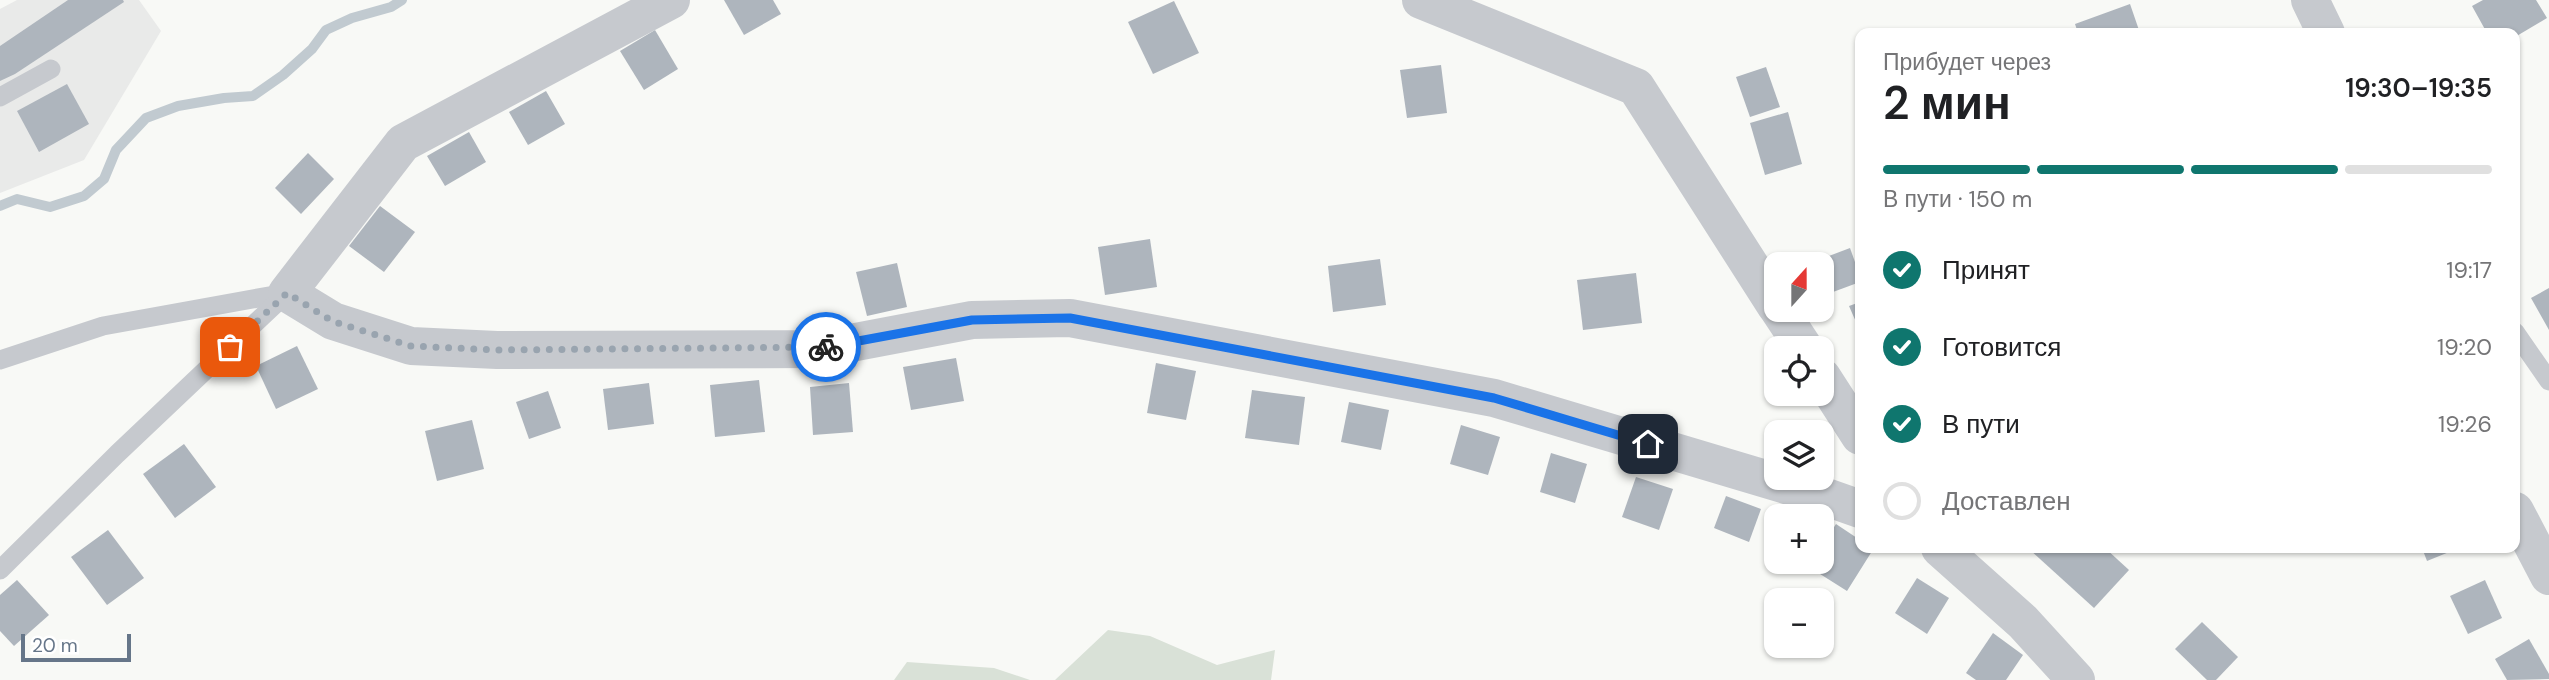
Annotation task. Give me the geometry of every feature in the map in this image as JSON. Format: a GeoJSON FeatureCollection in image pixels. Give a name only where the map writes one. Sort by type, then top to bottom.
{"type":"FeatureCollection","features":[{"type":"Feature","properties":{"kind":"street"},"geometry":{"type":"LineString","coordinates":[[671,0],[403,143],[287,293],[332,321],[411,346],[497,350],[819,349],[972,320],[1070,318],[1494,398],[1855,507]]}},
{"type":"Feature","properties":{"kind":"street"},"geometry":{"type":"LineString","coordinates":[[1421,0],[1636,87],[1764,286]]}},
{"type":"Feature","properties":{"kind":"street"},"geometry":{"type":"LineString","coordinates":[[2310,0],[2324,28]]}},
{"type":"Feature","properties":{"kind":"street"},"geometry":{"type":"LineString","coordinates":[[1834,395],[1855,428]]}},
{"type":"Feature","properties":{"kind":"street"},"geometry":{"type":"LineString","coordinates":[[2520,521],[2549,576]]}},
{"type":"Feature","properties":{"kind":"street"},"geometry":{"type":"LineString","coordinates":[[1946,553],[2023,622],[2076,680]]}},
{"type":"Feature","properties":{"kind":"lane"},"geometry":{"type":"LineString","coordinates":[[0,97],[51,69]]}},
{"type":"Feature","properties":{"kind":"lane"},"geometry":{"type":"LineString","coordinates":[[0,360],[103,327],[287,293]]}},
{"type":"Feature","properties":{"kind":"lane"},"geometry":{"type":"LineString","coordinates":[[0,570],[117,454],[287,293]]}},
{"type":"Feature","properties":{"kind":"lane"},"geometry":{"type":"LineString","coordinates":[[2520,339],[2549,381]]}},
{"type":"Feature","properties":{"kind":"shaded area"},"geometry":{"type":"Polygon","coordinates":[[[17,0],[139,0],[161,31],[84,160],[0,193],[0,9],[17,0]]]}},
{"type":"Feature","properties":{"kind":"shaded area"},"geometry":{"type":"Polygon","coordinates":[[[1108,630],[1150,636],[1217,665],[1275,650],[1271,680],[1055,680],[1108,630]]]}},
{"type":"Feature","properties":{"kind":"shaded area"},"geometry":{"type":"Polygon","coordinates":[[[907,662],[994,668],[1030,680],[894,680],[907,662]]]}},
{"type":"Feature","properties":{"kind":"building"},"geometry":{"type":"Polygon","coordinates":[[[68,0],[124,2],[15,74],[0,81],[0,46],[68,0]]]}},
{"type":"Feature","properties":{"kind":"building"},"geometry":{"type":"Polygon","coordinates":[[[724,0],[773,0],[781,14],[744,35],[724,0]]]}},
{"type":"Feature","properties":{"kind":"building"},"geometry":{"type":"Polygon","coordinates":[[[2483,0],[2536,0],[2547,18],[2520,34],[2520,28],[2484,28],[2472,6],[2483,0]]]}},
{"type":"Feature","properties":{"kind":"building"},"geometry":{"type":"Polygon","coordinates":[[[1174,1],[1199,53],[1153,74],[1128,22],[1174,1]]]}},
{"type":"Feature","properties":{"kind":"building"},"geometry":{"type":"Polygon","coordinates":[[[2130,4],[2138,28],[2076,28],[2075,24],[2130,4]]]}},
{"type":"Feature","properties":{"kind":"building"},"geometry":{"type":"Polygon","coordinates":[[[655,30],[678,69],[644,90],[620,51],[655,30]]]}},
{"type":"Feature","properties":{"kind":"building"},"geometry":{"type":"Polygon","coordinates":[[[1441,65],[1447,113],[1407,118],[1400,70],[1441,65]]]}},
{"type":"Feature","properties":{"kind":"building"},"geometry":{"type":"Polygon","coordinates":[[[1766,67],[1780,107],[1750,117],[1736,77],[1766,67]]]}},
{"type":"Feature","properties":{"kind":"building"},"geometry":{"type":"Polygon","coordinates":[[[67,84],[89,124],[39,152],[17,111],[67,84]]]}},
{"type":"Feature","properties":{"kind":"building"},"geometry":{"type":"Polygon","coordinates":[[[546,91],[565,124],[528,145],[509,112],[546,91]]]}},
{"type":"Feature","properties":{"kind":"building"},"geometry":{"type":"Polygon","coordinates":[[[1788,112],[1802,164],[1765,175],[1750,123],[1788,112]]]}},
{"type":"Feature","properties":{"kind":"building"},"geometry":{"type":"Polygon","coordinates":[[[469,132],[486,162],[445,186],[427,156],[469,132]]]}},
{"type":"Feature","properties":{"kind":"building"},"geometry":{"type":"Polygon","coordinates":[[[308,153],[334,179],[301,214],[275,188],[308,153]]]}},
{"type":"Feature","properties":{"kind":"building"},"geometry":{"type":"Polygon","coordinates":[[[380,206],[415,232],[384,272],[349,246],[380,206]]]}},
{"type":"Feature","properties":{"kind":"building"},"geometry":{"type":"Polygon","coordinates":[[[1150,239],[1157,287],[1105,295],[1098,247],[1150,239]]]}},
{"type":"Feature","properties":{"kind":"building"},"geometry":{"type":"Polygon","coordinates":[[[1850,248],[1855,262],[1855,284],[1834,292],[1834,254],[1850,248]]]}},
{"type":"Feature","properties":{"kind":"building"},"geometry":{"type":"Polygon","coordinates":[[[1380,259],[1386,305],[1333,312],[1328,266],[1380,259]]]}},
{"type":"Feature","properties":{"kind":"building"},"geometry":{"type":"Polygon","coordinates":[[[897,263],[907,307],[867,316],[856,272],[897,263]]]}},
{"type":"Feature","properties":{"kind":"building"},"geometry":{"type":"Polygon","coordinates":[[[1636,273],[1642,323],[1583,330],[1577,280],[1636,273]]]}},
{"type":"Feature","properties":{"kind":"building"},"geometry":{"type":"Polygon","coordinates":[[[2549,288],[2549,330],[2531,298],[2549,288]]]}},
{"type":"Feature","properties":{"kind":"building"},"geometry":{"type":"Polygon","coordinates":[[[1855,304],[1855,320],[1849,306],[1855,304]]]}},
{"type":"Feature","properties":{"kind":"building"},"geometry":{"type":"Polygon","coordinates":[[[297,346],[318,389],[276,409],[256,366],[297,346]]]}},
{"type":"Feature","properties":{"kind":"building"},"geometry":{"type":"Polygon","coordinates":[[[956,358],[964,401],[911,410],[903,367],[956,358]]]}},
{"type":"Feature","properties":{"kind":"building"},"geometry":{"type":"Polygon","coordinates":[[[1156,363],[1196,371],[1186,420],[1147,413],[1156,363]]]}},
{"type":"Feature","properties":{"kind":"building"},"geometry":{"type":"Polygon","coordinates":[[[759,380],[765,432],[715,437],[710,385],[759,380]]]}},
{"type":"Feature","properties":{"kind":"building"},"geometry":{"type":"Polygon","coordinates":[[[649,383],[654,424],[608,430],[603,389],[649,383]]]}},
{"type":"Feature","properties":{"kind":"building"},"geometry":{"type":"Polygon","coordinates":[[[849,383],[853,432],[813,435],[810,387],[849,383]]]}},
{"type":"Feature","properties":{"kind":"building"},"geometry":{"type":"Polygon","coordinates":[[[1252,390],[1305,397],[1299,445],[1245,438],[1252,390]]]}},
{"type":"Feature","properties":{"kind":"building"},"geometry":{"type":"Polygon","coordinates":[[[548,391],[561,428],[529,439],[516,402],[548,391]]]}},
{"type":"Feature","properties":{"kind":"building"},"geometry":{"type":"Polygon","coordinates":[[[1349,402],[1389,410],[1381,450],[1341,442],[1349,402]]]}},
{"type":"Feature","properties":{"kind":"building"},"geometry":{"type":"Polygon","coordinates":[[[472,420],[484,469],[437,481],[425,431],[472,420]]]}},
{"type":"Feature","properties":{"kind":"building"},"geometry":{"type":"Polygon","coordinates":[[[1461,425],[1500,437],[1488,475],[1450,464],[1461,425]]]}},
{"type":"Feature","properties":{"kind":"building"},"geometry":{"type":"Polygon","coordinates":[[[184,444],[216,487],[175,518],[143,474],[184,444]]]}},
{"type":"Feature","properties":{"kind":"building"},"geometry":{"type":"Polygon","coordinates":[[[1551,453],[1587,464],[1575,503],[1540,492],[1551,453]]]}},
{"type":"Feature","properties":{"kind":"building"},"geometry":{"type":"Polygon","coordinates":[[[1636,477],[1673,489],[1659,530],[1622,517],[1636,477]]]}},
{"type":"Feature","properties":{"kind":"building"},"geometry":{"type":"Polygon","coordinates":[[[1726,496],[1761,509],[1749,542],[1714,528],[1726,496]]]}},
{"type":"Feature","properties":{"kind":"building"},"geometry":{"type":"Polygon","coordinates":[[[1836,524],[1855,537],[1855,553],[1871,553],[1847,591],[1820,574],[1834,574],[1836,524]]]}},
{"type":"Feature","properties":{"kind":"building"},"geometry":{"type":"Polygon","coordinates":[[[108,530],[144,578],[107,605],[71,557],[108,530]]]}},
{"type":"Feature","properties":{"kind":"building"},"geometry":{"type":"Polygon","coordinates":[[[2034,553],[2110,553],[2129,570],[2094,608],[2034,553]]]}},
{"type":"Feature","properties":{"kind":"building"},"geometry":{"type":"Polygon","coordinates":[[[2424,553],[2447,553],[2427,561],[2424,553]]]}},
{"type":"Feature","properties":{"kind":"building"},"geometry":{"type":"Polygon","coordinates":[[[1917,578],[1949,598],[1927,634],[1895,613],[1917,578]]]}},
{"type":"Feature","properties":{"kind":"building"},"geometry":{"type":"Polygon","coordinates":[[[17,580],[49,615],[14,646],[0,631],[0,595],[17,580]]]}},
{"type":"Feature","properties":{"kind":"building"},"geometry":{"type":"Polygon","coordinates":[[[2485,580],[2502,618],[2468,634],[2450,596],[2485,580]]]}},
{"type":"Feature","properties":{"kind":"building"},"geometry":{"type":"Polygon","coordinates":[[[2202,622],[2238,657],[2216,680],[2207,680],[2175,649],[2202,622]]]}},
{"type":"Feature","properties":{"kind":"building"},"geometry":{"type":"Polygon","coordinates":[[[1993,633],[2023,655],[2006,680],[1976,680],[1966,673],[1993,633]]]}},
{"type":"Feature","properties":{"kind":"building"},"geometry":{"type":"Polygon","coordinates":[[[2529,639],[2549,674],[2549,679],[2507,680],[2495,659],[2529,639]]]}},
{"type":"Feature","properties":{"kind":"waterway"},"geometry":{"type":"LineString","coordinates":[[0,206],[17,199],[50,207],[84,196],[104,179],[116,150],[146,118],[178,106],[253,96],[283,75],[312,49],[326,30],[352,18],[391,7],[402,0]]}},
{"type":"Feature","properties":{"kind":"way so far"},"geometry":{"type":"LineString","coordinates":[[230,347],[287,293],[332,321],[411,346],[497,350],[826,347]]}},
{"type":"Feature","properties":{"kind":"route"},"geometry":{"type":"LineString","coordinates":[[826,347],[972,320],[1070,318],[1494,398],[1648,444]]}}]}
